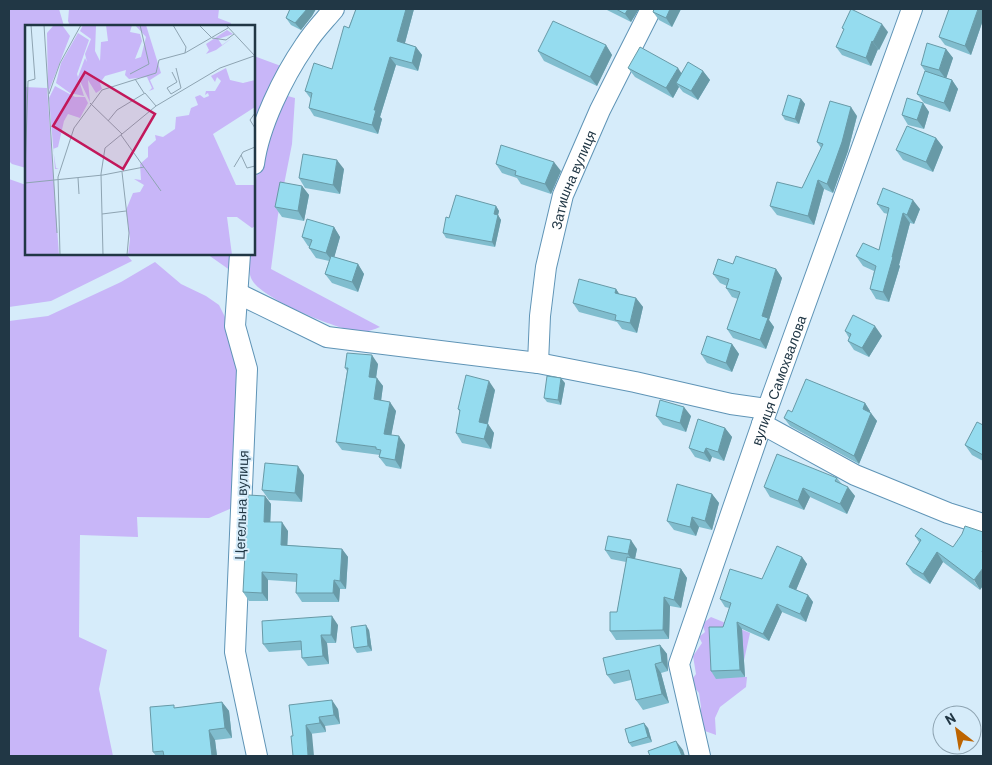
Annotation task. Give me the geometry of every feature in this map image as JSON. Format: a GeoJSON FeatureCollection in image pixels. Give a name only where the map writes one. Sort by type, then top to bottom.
{"type":"FeatureCollection","features":[{"type":"Feature","properties":{"kind":"street"},"geometry":{"type":"LineString","coordinates":[[255,156],[256,148],[282,84],[305,44],[334,9]]}},
{"type":"Feature","properties":{"kind":"street","name":"Затишна вулиця"},"geometry":{"type":"LineString","coordinates":[[538,363],[540,316],[546,267],[563,195],[600,110],[651,9]]}},
{"type":"Feature","properties":{"kind":"street","name":"вулиця Самохвалова"},"geometry":{"type":"LineString","coordinates":[[700,756],[679,664],[765,417],[912,9]]}},
{"type":"Feature","properties":{"kind":"street","name":"Цегельна вулиця"},"geometry":{"type":"LineString","coordinates":[[240,255],[239,294],[235,326],[247,369],[235,652],[257,756]]}},
{"type":"Feature","properties":{"kind":"street"},"geometry":{"type":"LineString","coordinates":[[239,294],[327,337],[538,363],[635,382],[731,404],[765,417],[855,474],[948,513],[983,524]]}},
{"type":"Feature","properties":{"kind":"shaded area"},"geometry":{"type":"Polygon","coordinates":[[[9,9],[59,9],[64,25],[25,25],[25,168],[12,164],[9,161],[9,9]]]}},
{"type":"Feature","properties":{"kind":"shaded area"},"geometry":{"type":"Polygon","coordinates":[[[69,9],[219,9],[218,18],[231,23],[230,25],[70,25],[69,9]]]}},
{"type":"Feature","properties":{"kind":"shaded area"},"geometry":{"type":"Polygon","coordinates":[[[255,56],[281,66],[255,131],[255,56]]]}},
{"type":"Feature","properties":{"kind":"shaded area"},"geometry":{"type":"Polygon","coordinates":[[[284,95],[295,98],[292,144],[278,215],[271,269],[380,327],[362,332],[320,320],[285,305],[259,288],[252,280],[249,255],[255,255],[255,189],[260,146],[284,95]]]}},
{"type":"Feature","properties":{"kind":"shaded area"},"geometry":{"type":"Polygon","coordinates":[[[9,179],[25,185],[25,255],[127,255],[132,261],[51,301],[9,307],[9,179]]]}},
{"type":"Feature","properties":{"kind":"shaded area"},"geometry":{"type":"Polygon","coordinates":[[[208,255],[233,255],[234,273],[208,255]]]}},
{"type":"Feature","properties":{"kind":"shaded area"},"geometry":{"type":"Polygon","coordinates":[[[155,262],[181,284],[206,296],[219,305],[230,327],[238,381],[232,508],[209,518],[137,517],[138,537],[80,535],[79,637],[107,650],[99,689],[113,756],[9,756],[9,321],[48,316],[121,282],[155,262]]]}},
{"type":"Feature","properties":{"kind":"shaded area"},"geometry":{"type":"Polygon","coordinates":[[[711,617],[750,633],[743,665],[743,677],[747,677],[746,687],[720,707],[715,718],[716,735],[705,731],[699,717],[701,707],[699,693],[690,682],[696,674],[693,656],[702,643],[699,637],[705,632],[702,624],[711,617]]]}},
{"type":"Feature","properties":{"kind":"building"},"geometry":{"type":"Polygon","coordinates":[[[290,9],[307,9],[295,23],[286,18],[290,9]]]}},
{"type":"Feature","properties":{"kind":"building"},"geometry":{"type":"Polygon","coordinates":[[[356,9],[406,9],[397,41],[416,47],[412,63],[390,57],[374,110],[376,110],[372,125],[309,108],[312,93],[305,91],[314,63],[332,69],[344,26],[349,28],[356,9]]]}},
{"type":"Feature","properties":{"kind":"building"},"geometry":{"type":"Polygon","coordinates":[[[616,9],[628,9],[625,14],[616,9]]]}},
{"type":"Feature","properties":{"kind":"building"},"geometry":{"type":"Polygon","coordinates":[[[654,9],[670,9],[666,18],[653,12],[654,9]]]}},
{"type":"Feature","properties":{"kind":"building"},"geometry":{"type":"Polygon","coordinates":[[[851,9],[882,24],[872,41],[866,58],[836,47],[851,9]]]}},
{"type":"Feature","properties":{"kind":"building"},"geometry":{"type":"Polygon","coordinates":[[[949,9],[978,9],[965,46],[939,37],[949,9]]]}},
{"type":"Feature","properties":{"kind":"building"},"geometry":{"type":"Polygon","coordinates":[[[553,21],[606,45],[590,77],[538,51],[553,21]]]}},
{"type":"Feature","properties":{"kind":"building"},"geometry":{"type":"Polygon","coordinates":[[[927,43],[946,49],[939,70],[921,65],[927,43]]]}},
{"type":"Feature","properties":{"kind":"building"},"geometry":{"type":"Polygon","coordinates":[[[640,47],[678,68],[666,88],[628,68],[640,47]]]}},
{"type":"Feature","properties":{"kind":"building"},"geometry":{"type":"Polygon","coordinates":[[[688,62],[703,71],[691,91],[676,83],[688,62]]]}},
{"type":"Feature","properties":{"kind":"building"},"geometry":{"type":"Polygon","coordinates":[[[925,71],[952,80],[944,103],[917,94],[925,71]]]}},
{"type":"Feature","properties":{"kind":"building"},"geometry":{"type":"Polygon","coordinates":[[[788,95],[801,99],[795,119],[782,115],[788,95]]]}},
{"type":"Feature","properties":{"kind":"building"},"geometry":{"type":"Polygon","coordinates":[[[907,98],[923,103],[917,120],[902,115],[907,98]]]}},
{"type":"Feature","properties":{"kind":"building"},"geometry":{"type":"Polygon","coordinates":[[[830,101],[851,107],[842,142],[827,184],[818,180],[808,216],[770,206],[777,182],[802,188],[823,144],[817,142],[830,101]]]}},
{"type":"Feature","properties":{"kind":"building"},"geometry":{"type":"Polygon","coordinates":[[[907,126],[936,138],[926,162],[896,150],[907,126]]]}},
{"type":"Feature","properties":{"kind":"building"},"geometry":{"type":"Polygon","coordinates":[[[501,145],[554,162],[545,184],[515,175],[516,171],[496,164],[501,145]]]}},
{"type":"Feature","properties":{"kind":"building"},"geometry":{"type":"Polygon","coordinates":[[[303,154],[337,160],[333,185],[299,178],[303,154]]]}},
{"type":"Feature","properties":{"kind":"building"},"geometry":{"type":"Polygon","coordinates":[[[280,182],[302,186],[298,211],[275,207],[280,182]]]}},
{"type":"Feature","properties":{"kind":"building"},"geometry":{"type":"Polygon","coordinates":[[[883,188],[913,200],[907,215],[903,213],[883,292],[870,289],[876,266],[856,256],[863,243],[879,250],[889,208],[877,204],[883,188]]]}},
{"type":"Feature","properties":{"kind":"building"},"geometry":{"type":"Polygon","coordinates":[[[456,195],[496,206],[494,214],[498,215],[492,242],[443,233],[446,217],[449,218],[456,195]]]}},
{"type":"Feature","properties":{"kind":"building"},"geometry":{"type":"Polygon","coordinates":[[[307,219],[334,227],[326,253],[309,248],[312,240],[302,237],[307,219]]]}},
{"type":"Feature","properties":{"kind":"building"},"geometry":{"type":"Polygon","coordinates":[[[331,256],[358,264],[352,282],[325,274],[331,256]]]}},
{"type":"Feature","properties":{"kind":"building"},"geometry":{"type":"Polygon","coordinates":[[[736,256],[776,269],[762,316],[768,318],[760,340],[727,329],[740,292],[726,288],[729,279],[713,274],[718,259],[733,264],[736,256]]]}},
{"type":"Feature","properties":{"kind":"building"},"geometry":{"type":"Polygon","coordinates":[[[579,279],[616,289],[615,293],[636,298],[630,323],[615,320],[616,315],[573,303],[579,279]]]}},
{"type":"Feature","properties":{"kind":"building"},"geometry":{"type":"Polygon","coordinates":[[[853,315],[875,326],[862,348],[848,341],[851,334],[845,331],[853,315]]]}},
{"type":"Feature","properties":{"kind":"building"},"geometry":{"type":"Polygon","coordinates":[[[707,336],[732,344],[726,363],[701,354],[707,336]]]}},
{"type":"Feature","properties":{"kind":"building"},"geometry":{"type":"Polygon","coordinates":[[[347,353],[372,355],[369,377],[377,378],[374,399],[390,402],[384,434],[399,436],[395,460],[379,457],[381,450],[376,449],[376,447],[336,442],[348,368],[345,368],[347,353]]]}},
{"type":"Feature","properties":{"kind":"building"},"geometry":{"type":"Polygon","coordinates":[[[466,375],[489,381],[479,422],[488,424],[484,439],[456,433],[460,410],[458,409],[466,375]]]}},
{"type":"Feature","properties":{"kind":"building"},"geometry":{"type":"Polygon","coordinates":[[[547,376],[561,378],[558,400],[544,398],[547,376]]]}},
{"type":"Feature","properties":{"kind":"building"},"geometry":{"type":"Polygon","coordinates":[[[806,379],[865,403],[863,409],[871,413],[854,456],[784,418],[788,410],[792,412],[806,379]]]}},
{"type":"Feature","properties":{"kind":"building"},"geometry":{"type":"Polygon","coordinates":[[[660,400],[684,407],[680,423],[656,416],[660,400]]]}},
{"type":"Feature","properties":{"kind":"building"},"geometry":{"type":"Polygon","coordinates":[[[698,419],[725,428],[718,452],[706,448],[704,453],[689,448],[698,419]]]}},
{"type":"Feature","properties":{"kind":"building"},"geometry":{"type":"Polygon","coordinates":[[[977,422],[983,425],[983,455],[965,445],[977,422]]]}},
{"type":"Feature","properties":{"kind":"building"},"geometry":{"type":"Polygon","coordinates":[[[777,454],[837,478],[835,481],[848,487],[840,504],[803,488],[798,501],[764,487],[777,454]]]}},
{"type":"Feature","properties":{"kind":"building"},"geometry":{"type":"Polygon","coordinates":[[[265,463],[298,466],[295,493],[262,490],[265,463]]]}},
{"type":"Feature","properties":{"kind":"building"},"geometry":{"type":"Polygon","coordinates":[[[677,484],[712,494],[705,521],[692,517],[690,527],[667,521],[677,484]]]}},
{"type":"Feature","properties":{"kind":"building"},"geometry":{"type":"Polygon","coordinates":[[[248,495],[265,496],[264,522],[282,522],[281,545],[342,549],[340,581],[334,580],[333,593],[296,593],[297,574],[262,572],[262,593],[243,592],[248,495]]]}},
{"type":"Feature","properties":{"kind":"building"},"geometry":{"type":"Polygon","coordinates":[[[965,526],[983,532],[983,568],[974,580],[937,552],[923,574],[906,564],[921,540],[915,536],[921,528],[953,547],[965,526]]]}},
{"type":"Feature","properties":{"kind":"building"},"geometry":{"type":"Polygon","coordinates":[[[608,536],[631,540],[628,554],[605,550],[608,536]]]}},
{"type":"Feature","properties":{"kind":"building"},"geometry":{"type":"Polygon","coordinates":[[[777,546],[802,557],[789,587],[808,595],[800,614],[777,604],[763,634],[737,622],[740,670],[711,671],[709,627],[723,627],[731,603],[720,599],[730,569],[762,579],[777,546]]]}},
{"type":"Feature","properties":{"kind":"building"},"geometry":{"type":"Polygon","coordinates":[[[627,557],[681,569],[674,600],[664,597],[663,630],[610,631],[610,612],[617,612],[627,557]]]}},
{"type":"Feature","properties":{"kind":"building"},"geometry":{"type":"Polygon","coordinates":[[[332,616],[331,635],[321,635],[323,656],[302,658],[301,641],[263,644],[262,621],[332,616]]]}},
{"type":"Feature","properties":{"kind":"building"},"geometry":{"type":"Polygon","coordinates":[[[366,625],[368,646],[354,648],[351,627],[366,625]]]}},
{"type":"Feature","properties":{"kind":"building"},"geometry":{"type":"Polygon","coordinates":[[[660,645],[662,662],[655,664],[662,694],[636,700],[629,670],[607,675],[603,658],[660,645]]]}},
{"type":"Feature","properties":{"kind":"building"},"geometry":{"type":"Polygon","coordinates":[[[332,700],[334,715],[319,717],[320,723],[306,725],[308,756],[293,756],[291,736],[293,736],[289,705],[332,700]]]}},
{"type":"Feature","properties":{"kind":"building"},"geometry":{"type":"Polygon","coordinates":[[[222,702],[225,728],[209,730],[212,756],[164,756],[163,751],[153,752],[150,707],[174,705],[174,708],[222,702]]]}},
{"type":"Feature","properties":{"kind":"building"},"geometry":{"type":"Polygon","coordinates":[[[644,723],[648,737],[629,743],[625,729],[644,723]]]}},
{"type":"Feature","properties":{"kind":"building"},"geometry":{"type":"Polygon","coordinates":[[[676,741],[682,756],[650,756],[648,751],[676,741]]]}}]}
